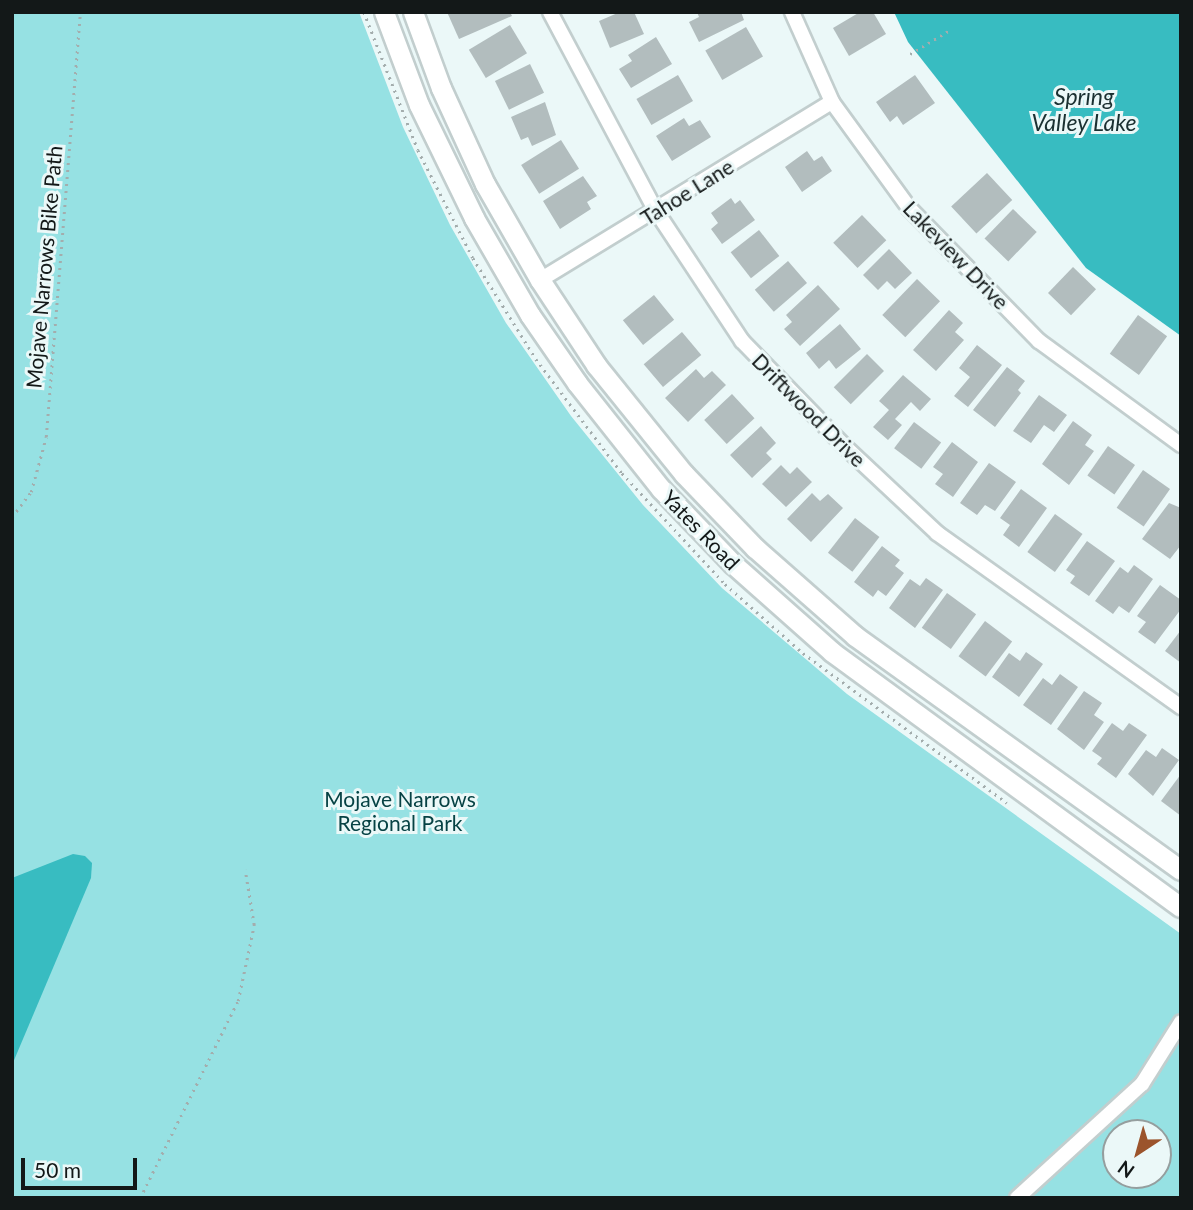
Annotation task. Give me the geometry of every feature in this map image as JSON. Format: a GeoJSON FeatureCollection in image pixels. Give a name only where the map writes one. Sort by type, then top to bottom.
{"type":"FeatureCollection","features":[{"type":"Feature","properties":{"kind":"main road","name":"Yates Road"},"geometry":{"type":"LineString","coordinates":[[384,12],[419,105],[474,218],[516,291],[577,383],[661,489],[733,564],[832,652],[1181,907]]}},
{"type":"Feature","properties":{"kind":"main road","name":"Yates Road"},"geometry":{"type":"LineString","coordinates":[[413,12],[441,88],[485,184],[540,280],[644,428],[771,564],[901,671],[1181,870]]}},
{"type":"Feature","properties":{"kind":"street","name":"Driftwood Drive"},"geometry":{"type":"LineString","coordinates":[[550,12],[656,211],[741,341],[842,445],[937,533],[1181,707]]}},
{"type":"Feature","properties":{"kind":"street","name":"Lakeview Drive"},"geometry":{"type":"LineString","coordinates":[[792,12],[832,102],[909,208],[1039,341],[1181,445]]}},
{"type":"Feature","properties":{"kind":"street","name":"Tahoe Lane"},"geometry":{"type":"LineString","coordinates":[[540,280],[832,102]]}},
{"type":"Feature","properties":{"kind":"street"},"geometry":{"type":"LineString","coordinates":[[1017,1198],[1142,1084],[1181,1022]]}},
{"type":"Feature","properties":{"kind":"path","name":"Mojave Narrows Bike Path"},"geometry":{"type":"LineString","coordinates":[[12,517],[30,492],[46,437],[80,12]]}},
{"type":"Feature","properties":{"kind":"path"},"geometry":{"type":"LineString","coordinates":[[910,54],[950,30]]}},
{"type":"Feature","properties":{"kind":"path"},"geometry":{"type":"LineString","coordinates":[[140,1198],[238,1000],[254,925],[245,870]]}},
{"type":"Feature","properties":{"kind":"green space","name":"Mojave Narrows Regional Park"},"geometry":{"type":"Polygon","coordinates":[[[12,12],[359,12],[403,127],[450,225],[506,323],[571,416],[643,505],[722,588],[847,694],[1181,934],[1181,1198],[12,1198],[12,12]]]}},
{"type":"Feature","properties":{"kind":"water","name":"Spring Valley Lake"},"geometry":{"type":"Polygon","coordinates":[[[894,12],[1181,12],[1181,336],[1086,268],[908,42],[894,12]]]}},
{"type":"Feature","properties":{"kind":"water"},"geometry":{"type":"Polygon","coordinates":[[[73,854],[85,856],[92,863],[91,878],[12,1065],[12,878],[73,854]]]}},
{"type":"Feature","properties":{"kind":"building"},"geometry":{"type":"Polygon","coordinates":[[[447,12],[510,12],[512,16],[459,39],[447,12]]]}},
{"type":"Feature","properties":{"kind":"building"},"geometry":{"type":"Polygon","coordinates":[[[620,12],[634,12],[644,34],[610,48],[599,21],[620,12]]]}},
{"type":"Feature","properties":{"kind":"building"},"geometry":{"type":"Polygon","coordinates":[[[697,12],[741,12],[744,20],[699,42],[689,22],[699,17],[697,12]]]}},
{"type":"Feature","properties":{"kind":"building"},"geometry":{"type":"Polygon","coordinates":[[[860,12],[873,12],[886,34],[849,56],[833,28],[860,12]]]}},
{"type":"Feature","properties":{"kind":"building"},"geometry":{"type":"Polygon","coordinates":[[[510,25],[527,53],[486,78],[469,50],[510,25]]]}},
{"type":"Feature","properties":{"kind":"building"},"geometry":{"type":"Polygon","coordinates":[[[746,27],[763,56],[722,80],[705,50],[746,27]]]}},
{"type":"Feature","properties":{"kind":"building"},"geometry":{"type":"Polygon","coordinates":[[[656,37],[672,64],[631,88],[619,69],[632,61],[628,55],[656,37]]]}},
{"type":"Feature","properties":{"kind":"building"},"geometry":{"type":"Polygon","coordinates":[[[530,64],[544,93],[509,110],[495,81],[530,64]]]}},
{"type":"Feature","properties":{"kind":"building"},"geometry":{"type":"Polygon","coordinates":[[[678,75],[693,101],[651,125],[636,99],[678,75]]]}},
{"type":"Feature","properties":{"kind":"building"},"geometry":{"type":"Polygon","coordinates":[[[915,75],[935,103],[903,125],[897,116],[890,122],[876,102],[915,75]]]}},
{"type":"Feature","properties":{"kind":"building"},"geometry":{"type":"Polygon","coordinates":[[[545,102],[556,135],[532,146],[528,137],[521,140],[511,117],[545,102]]]}},
{"type":"Feature","properties":{"kind":"building"},"geometry":{"type":"Polygon","coordinates":[[[684,118],[689,126],[700,120],[711,137],[672,161],[656,136],[684,118]]]}},
{"type":"Feature","properties":{"kind":"building"},"geometry":{"type":"Polygon","coordinates":[[[561,140],[579,169],[539,194],[521,165],[561,140]]]}},
{"type":"Feature","properties":{"kind":"building"},"geometry":{"type":"Polygon","coordinates":[[[807,151],[814,161],[822,156],[832,171],[802,192],[785,167],[807,151]]]}},
{"type":"Feature","properties":{"kind":"building"},"geometry":{"type":"Polygon","coordinates":[[[987,173],[1012,200],[976,233],[951,206],[987,173]]]}},
{"type":"Feature","properties":{"kind":"building"},"geometry":{"type":"Polygon","coordinates":[[[583,176],[597,196],[587,202],[591,209],[560,229],[543,201],[583,176]]]}},
{"type":"Feature","properties":{"kind":"building"},"geometry":{"type":"Polygon","coordinates":[[[731,198],[735,204],[740,200],[755,220],[722,244],[711,229],[718,223],[711,213],[731,198]]]}},
{"type":"Feature","properties":{"kind":"building"},"geometry":{"type":"Polygon","coordinates":[[[1013,209],[1037,232],[1008,261],[985,238],[1013,209]]]}},
{"type":"Feature","properties":{"kind":"building"},"geometry":{"type":"Polygon","coordinates":[[[862,215],[886,240],[858,268],[833,243],[862,215]]]}},
{"type":"Feature","properties":{"kind":"building"},"geometry":{"type":"Polygon","coordinates":[[[759,230],[779,256],[751,278],[731,252],[759,230]]]}},
{"type":"Feature","properties":{"kind":"building"},"geometry":{"type":"Polygon","coordinates":[[[889,249],[912,273],[895,289],[887,281],[878,290],[863,275],[889,249]]]}},
{"type":"Feature","properties":{"kind":"building"},"geometry":{"type":"Polygon","coordinates":[[[788,261],[807,283],[774,312],[755,290],[788,261]]]}},
{"type":"Feature","properties":{"kind":"building"},"geometry":{"type":"Polygon","coordinates":[[[1073,267],[1096,289],[1071,315],[1048,293],[1073,267]]]}},
{"type":"Feature","properties":{"kind":"building"},"geometry":{"type":"Polygon","coordinates":[[[917,279],[940,301],[905,337],[882,315],[917,279]]]}},
{"type":"Feature","properties":{"kind":"building"},"geometry":{"type":"Polygon","coordinates":[[[818,285],[840,309],[800,346],[784,329],[792,322],[786,315],[818,285]]]}},
{"type":"Feature","properties":{"kind":"building"},"geometry":{"type":"Polygon","coordinates":[[[654,295],[674,320],[643,345],[623,320],[654,295]]]}},
{"type":"Feature","properties":{"kind":"building"},"geometry":{"type":"Polygon","coordinates":[[[949,310],[963,323],[955,332],[964,340],[936,371],[913,350],[949,310]]]}},
{"type":"Feature","properties":{"kind":"building"},"geometry":{"type":"Polygon","coordinates":[[[1138,315],[1167,336],[1139,375],[1110,354],[1138,315]]]}},
{"type":"Feature","properties":{"kind":"building"},"geometry":{"type":"Polygon","coordinates":[[[840,324],[861,349],[836,369],[829,360],[819,369],[806,353],[840,324]]]}},
{"type":"Feature","properties":{"kind":"building"},"geometry":{"type":"Polygon","coordinates":[[[682,332],[701,355],[663,387],[644,364],[682,332]]]}},
{"type":"Feature","properties":{"kind":"building"},"geometry":{"type":"Polygon","coordinates":[[[977,345],[1002,365],[968,407],[954,396],[970,377],[959,368],[977,345]]]}},
{"type":"Feature","properties":{"kind":"building"},"geometry":{"type":"Polygon","coordinates":[[[867,354],[884,371],[851,404],[834,387],[867,354]]]}},
{"type":"Feature","properties":{"kind":"building"},"geometry":{"type":"Polygon","coordinates":[[[1007,367],[1025,381],[1018,390],[1021,393],[995,427],[973,410],[1007,367]]]}},
{"type":"Feature","properties":{"kind":"building"},"geometry":{"type":"Polygon","coordinates":[[[696,369],[704,378],[712,371],[726,385],[688,422],[665,398],[696,369]]]}},
{"type":"Feature","properties":{"kind":"building"},"geometry":{"type":"Polygon","coordinates":[[[903,375],[931,399],[920,411],[911,402],[895,419],[902,425],[888,440],[873,427],[889,410],[879,401],[903,375]]]}},
{"type":"Feature","properties":{"kind":"building"},"geometry":{"type":"Polygon","coordinates":[[[732,394],[755,418],[727,444],[704,420],[732,394]]]}},
{"type":"Feature","properties":{"kind":"building"},"geometry":{"type":"Polygon","coordinates":[[[1039,395],[1067,415],[1054,432],[1044,425],[1031,443],[1013,431],[1039,395]]]}},
{"type":"Feature","properties":{"kind":"building"},"geometry":{"type":"Polygon","coordinates":[[[1073,421],[1092,435],[1085,445],[1094,451],[1069,485],[1042,464],[1073,421]]]}},
{"type":"Feature","properties":{"kind":"building"},"geometry":{"type":"Polygon","coordinates":[[[914,422],[941,442],[921,469],[894,448],[914,422]]]}},
{"type":"Feature","properties":{"kind":"building"},"geometry":{"type":"Polygon","coordinates":[[[761,426],[776,443],[766,453],[772,459],[752,478],[730,455],[761,426]]]}},
{"type":"Feature","properties":{"kind":"building"},"geometry":{"type":"Polygon","coordinates":[[[952,442],[978,462],[953,497],[935,484],[943,474],[933,467],[952,442]]]}},
{"type":"Feature","properties":{"kind":"building"},"geometry":{"type":"Polygon","coordinates":[[[1108,446],[1135,465],[1114,494],[1087,475],[1108,446]]]}},
{"type":"Feature","properties":{"kind":"building"},"geometry":{"type":"Polygon","coordinates":[[[989,463],[1016,482],[995,511],[985,505],[977,515],[960,503],[989,463]]]}},
{"type":"Feature","properties":{"kind":"building"},"geometry":{"type":"Polygon","coordinates":[[[781,465],[790,474],[797,467],[812,482],[786,507],[762,484],[781,465]]]}},
{"type":"Feature","properties":{"kind":"building"},"geometry":{"type":"Polygon","coordinates":[[[1143,470],[1170,489],[1144,527],[1117,508],[1143,470]]]}},
{"type":"Feature","properties":{"kind":"building"},"geometry":{"type":"Polygon","coordinates":[[[1021,489],[1047,508],[1019,547],[1003,535],[1010,525],[1000,518],[1021,489]]]}},
{"type":"Feature","properties":{"kind":"building"},"geometry":{"type":"Polygon","coordinates":[[[812,493],[820,501],[828,494],[843,508],[811,542],[787,519],[812,493]]]}},
{"type":"Feature","properties":{"kind":"building"},"geometry":{"type":"Polygon","coordinates":[[[1169,503],[1181,508],[1181,545],[1170,559],[1142,539],[1169,503]]]}},
{"type":"Feature","properties":{"kind":"building"},"geometry":{"type":"Polygon","coordinates":[[[1055,514],[1083,534],[1055,572],[1027,552],[1055,514]]]}},
{"type":"Feature","properties":{"kind":"building"},"geometry":{"type":"Polygon","coordinates":[[[855,518],[879,537],[852,572],[828,553],[855,518]]]}},
{"type":"Feature","properties":{"kind":"building"},"geometry":{"type":"Polygon","coordinates":[[[1087,541],[1115,561],[1089,596],[1070,583],[1075,576],[1066,570],[1087,541]]]}},
{"type":"Feature","properties":{"kind":"building"},"geometry":{"type":"Polygon","coordinates":[[[882,546],[900,560],[895,566],[904,573],[886,596],[878,590],[873,597],[854,582],[882,546]]]}},
{"type":"Feature","properties":{"kind":"building"},"geometry":{"type":"Polygon","coordinates":[[[1134,565],[1153,579],[1129,613],[1119,606],[1113,614],[1095,601],[1120,567],[1128,573],[1134,565]]]}},
{"type":"Feature","properties":{"kind":"building"},"geometry":{"type":"Polygon","coordinates":[[[926,578],[943,590],[915,628],[889,608],[910,579],[920,586],[926,578]]]}},
{"type":"Feature","properties":{"kind":"building"},"geometry":{"type":"Polygon","coordinates":[[[1160,585],[1181,600],[1181,609],[1155,644],[1138,632],[1146,622],[1137,616],[1160,585]]]}},
{"type":"Feature","properties":{"kind":"building"},"geometry":{"type":"Polygon","coordinates":[[[947,593],[976,614],[951,649],[922,628],[947,593]]]}},
{"type":"Feature","properties":{"kind":"building"},"geometry":{"type":"Polygon","coordinates":[[[985,621],[1012,641],[986,677],[959,656],[985,621]]]}},
{"type":"Feature","properties":{"kind":"building"},"geometry":{"type":"Polygon","coordinates":[[[1181,630],[1181,663],[1165,651],[1181,630]]]}},
{"type":"Feature","properties":{"kind":"building"},"geometry":{"type":"Polygon","coordinates":[[[1026,652],[1043,664],[1019,697],[992,677],[1009,653],[1020,661],[1026,652]]]}},
{"type":"Feature","properties":{"kind":"building"},"geometry":{"type":"Polygon","coordinates":[[[1060,674],[1078,687],[1051,725],[1023,705],[1043,678],[1052,685],[1060,674]]]}},
{"type":"Feature","properties":{"kind":"building"},"geometry":{"type":"Polygon","coordinates":[[[1084,691],[1102,703],[1094,715],[1104,722],[1084,750],[1057,729],[1084,691]]]}},
{"type":"Feature","properties":{"kind":"building"},"geometry":{"type":"Polygon","coordinates":[[[1112,723],[1123,731],[1129,723],[1147,735],[1116,778],[1097,764],[1102,758],[1092,751],[1112,723]]]}},
{"type":"Feature","properties":{"kind":"building"},"geometry":{"type":"Polygon","coordinates":[[[1162,748],[1179,760],[1153,796],[1128,774],[1146,750],[1156,757],[1162,748]]]}},
{"type":"Feature","properties":{"kind":"building"},"geometry":{"type":"Polygon","coordinates":[[[1181,774],[1181,816],[1161,801],[1181,774]]]}}]}
